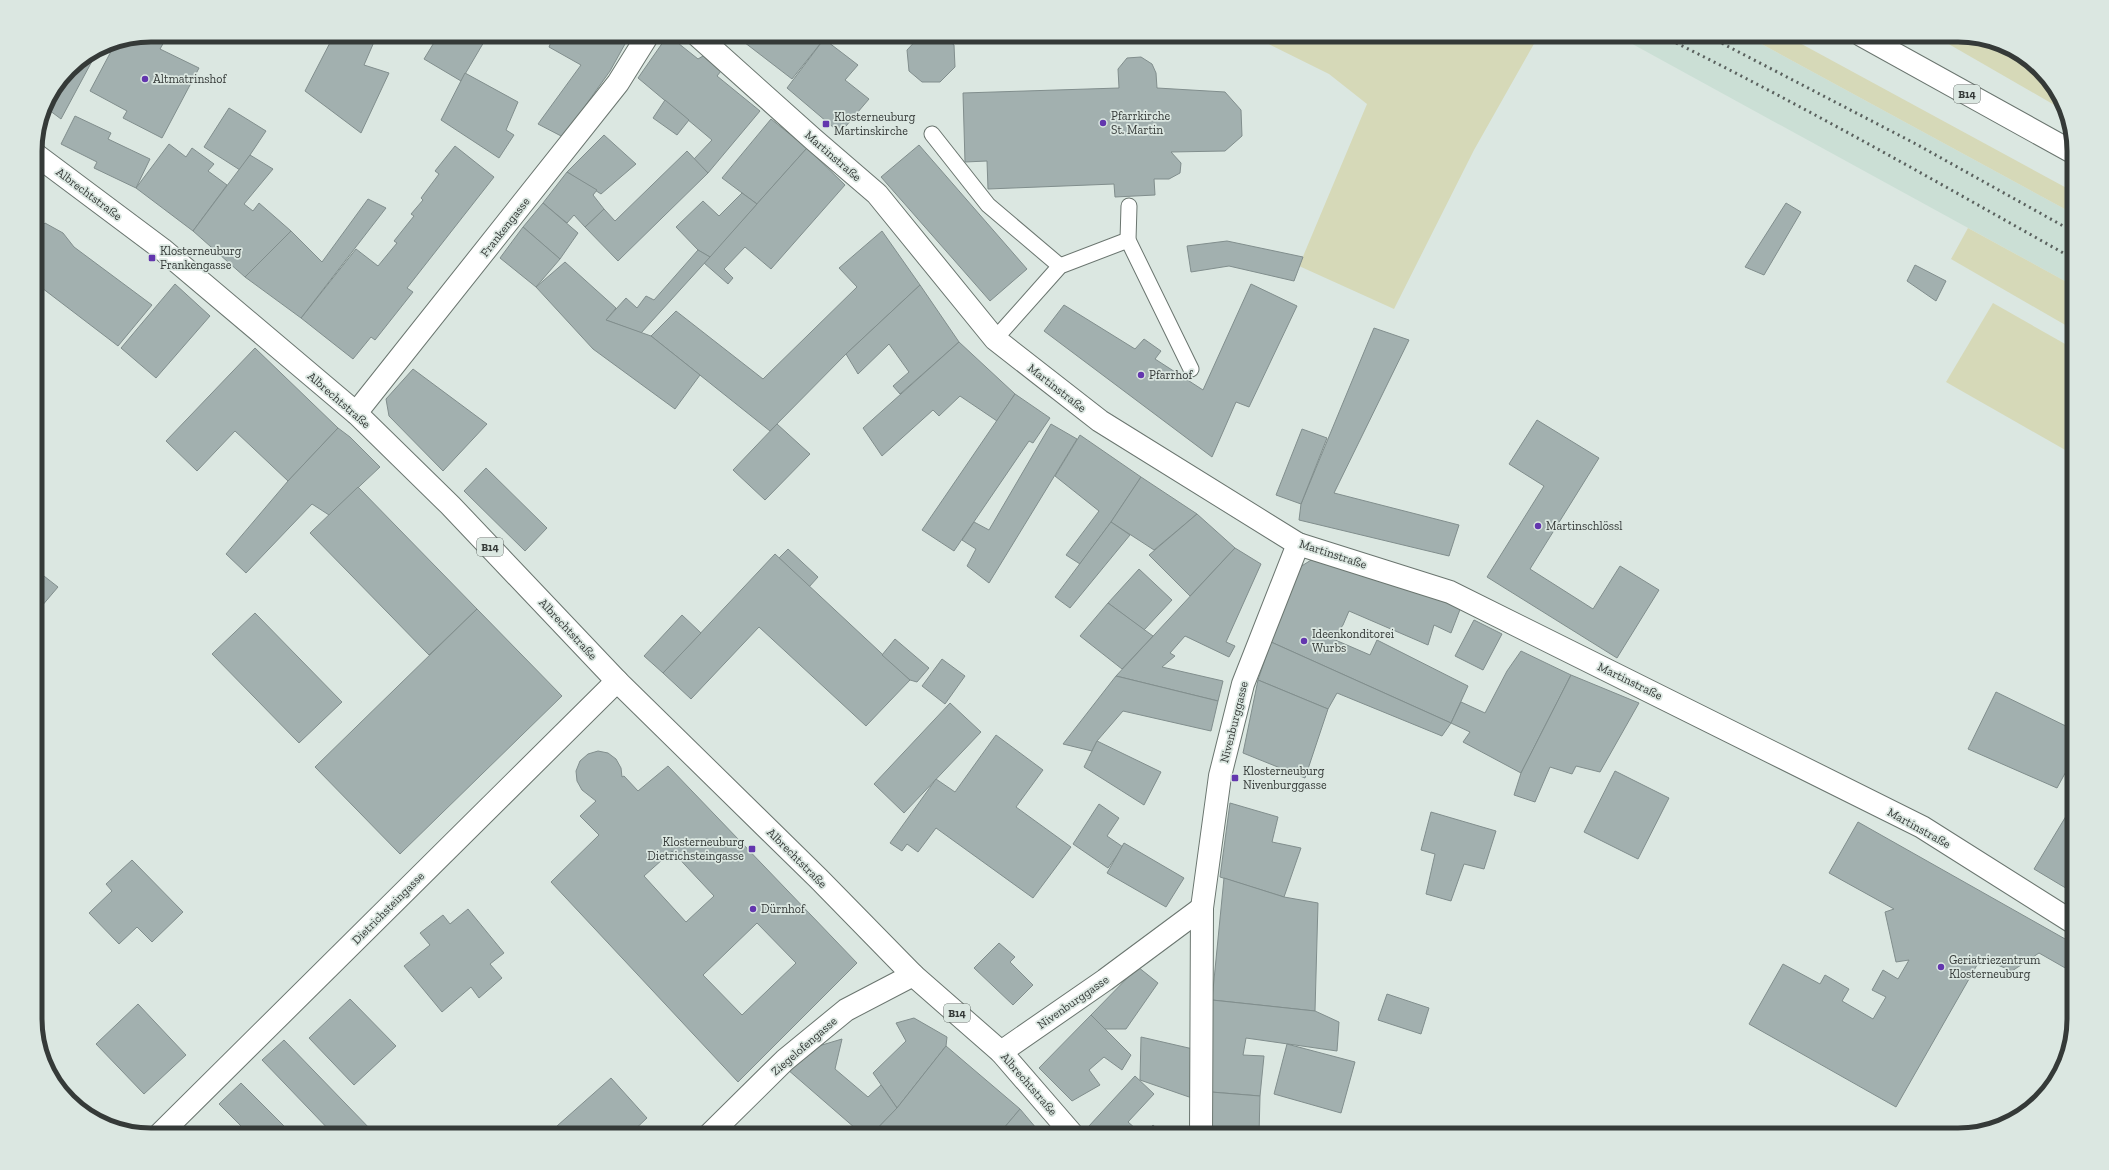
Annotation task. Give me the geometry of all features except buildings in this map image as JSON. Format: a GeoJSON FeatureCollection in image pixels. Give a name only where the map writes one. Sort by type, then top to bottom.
{"type":"FeatureCollection","features":[{"type":"Feature","properties":{"kind":"street","name":"Frankengasse"},"geometry":{"type":"LineString","coordinates":[[356,413],[483,255],[618,83],[644,42]]}},
{"type":"Feature","properties":{"kind":"street","name":"Martinstraße"},"geometry":{"type":"LineString","coordinates":[[705,42],[877,194],[995,339],[1100,421],[1298,544],[1450,592],[1922,827],[2067,919]]}},
{"type":"Feature","properties":{"kind":"street","name":"B14"},"geometry":{"type":"LineString","coordinates":[[1874,42],[2067,149]]}},
{"type":"Feature","properties":{"kind":"street","name":"Albrechtstraße"},"geometry":{"type":"LineString","coordinates":[[42,159],[162,249],[356,413],[450,505],[617,681],[819,879],[913,975],[1001,1052],[1067,1128]]}},
{"type":"Feature","properties":{"kind":"street","name":"Nivenburggasse"},"geometry":{"type":"LineString","coordinates":[[1201,1128],[1202,908],[1220,776],[1243,684],[1298,544]]}},
{"type":"Feature","properties":{"kind":"street","name":"Dietrichsteingasse"},"geometry":{"type":"LineString","coordinates":[[166,1128],[617,681]]}},
{"type":"Feature","properties":{"kind":"street","name":"Nivenburggasse"},"geometry":{"type":"LineString","coordinates":[[1001,1052],[1105,980],[1202,908]]}},
{"type":"Feature","properties":{"kind":"street","name":"Ziegelofengasse"},"geometry":{"type":"LineString","coordinates":[[716,1128],[785,1060],[846,1010],[913,975]]}},
{"type":"Feature","properties":{"kind":"lane"},"geometry":{"type":"LineString","coordinates":[[932,134],[988,205],[1060,266]]}},
{"type":"Feature","properties":{"kind":"lane"},"geometry":{"type":"LineString","coordinates":[[1129,206],[1128,240],[1191,369]]}},
{"type":"Feature","properties":{"kind":"lane"},"geometry":{"type":"LineString","coordinates":[[995,339],[1060,266],[1128,240]]}},
{"type":"Feature","properties":{"kind":"shaded area"},"geometry":{"type":"Polygon","coordinates":[[[1629,42],[1758,42],[2067,210],[2067,282],[1629,42]]]}},
{"type":"Feature","properties":{"kind":"green space"},"geometry":{"type":"Polygon","coordinates":[[[1264,42],[1535,42],[1474,150],[1394,309],[1299,266],[1367,104],[1329,74],[1264,42]]]}},
{"type":"Feature","properties":{"kind":"green space"},"geometry":{"type":"Polygon","coordinates":[[[1758,42],[1798,42],[2067,188],[2067,210],[1758,42]]]}},
{"type":"Feature","properties":{"kind":"green space"},"geometry":{"type":"Polygon","coordinates":[[[1945,42],[1973,43],[1987,46],[2000,50],[2013,57],[2025,64],[2045,84],[2057,107],[1945,42]]]}},
{"type":"Feature","properties":{"kind":"green space"},"geometry":{"type":"Polygon","coordinates":[[[1968,228],[2067,282],[2067,326],[1951,259],[1968,228]]]}},
{"type":"Feature","properties":{"kind":"green space"},"geometry":{"type":"Polygon","coordinates":[[[1993,303],[2067,345],[2067,451],[1946,382],[1993,303]]]}},
{"type":"Feature","properties":{"kind":"railway"},"geometry":{"type":"LineString","coordinates":[[1674,42],[1817,116],[2067,255]]}},
{"type":"Feature","properties":{"kind":"railway"},"geometry":{"type":"LineString","coordinates":[[1719,42],[1916,144],[2067,228]]}},
{"type":"Feature","properties":{"kind":"place","name":"Altmatrinshof"},"geometry":{"type":"Point","coordinates":[145,79]}},
{"type":"Feature","properties":{"kind":"place","name":"Pfarrkirche St. Martin"},"geometry":{"type":"Point","coordinates":[1103,123]}},
{"type":"Feature","properties":{"kind":"place","name":"Klosterneuburg Martinskirche"},"geometry":{"type":"Point","coordinates":[826,124]}},
{"type":"Feature","properties":{"kind":"place","name":"Klosterneuburg Frankengasse"},"geometry":{"type":"Point","coordinates":[152,258]}},
{"type":"Feature","properties":{"kind":"place","name":"Pfarrhof"},"geometry":{"type":"Point","coordinates":[1141,375]}},
{"type":"Feature","properties":{"kind":"place","name":"Martinschlössl"},"geometry":{"type":"Point","coordinates":[1538,526]}},
{"type":"Feature","properties":{"kind":"place","name":"Ideenkonditorei Wurbs"},"geometry":{"type":"Point","coordinates":[1304,641]}},
{"type":"Feature","properties":{"kind":"place","name":"Klosterneuburg Nivenburggasse"},"geometry":{"type":"Point","coordinates":[1235,778]}},
{"type":"Feature","properties":{"kind":"place","name":"Klosterneuburg Dietrichsteingasse"},"geometry":{"type":"Point","coordinates":[752,849]}},
{"type":"Feature","properties":{"kind":"place","name":"Dürnhof"},"geometry":{"type":"Point","coordinates":[753,909]}},
{"type":"Feature","properties":{"kind":"place","name":"Geriatriezentrum Klosterneuburg"},"geometry":{"type":"Point","coordinates":[1941,967]}}]}
